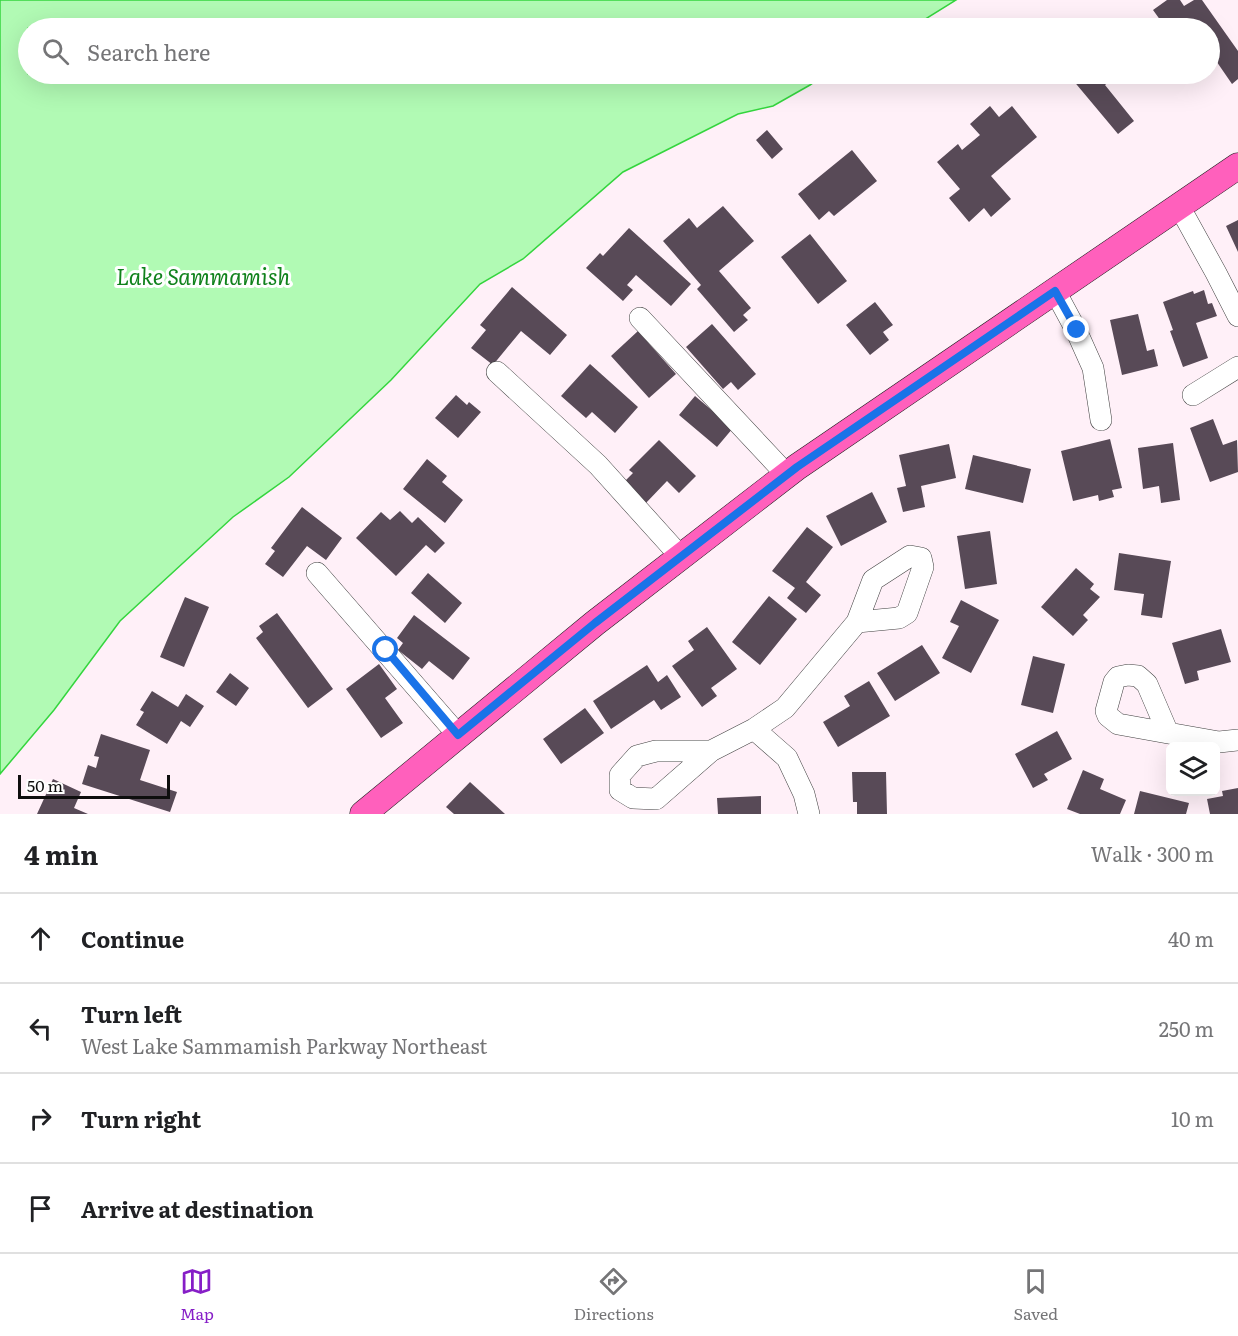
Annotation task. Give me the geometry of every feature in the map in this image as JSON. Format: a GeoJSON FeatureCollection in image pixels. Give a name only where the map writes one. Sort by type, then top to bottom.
{"type":"FeatureCollection","features":[{"type":"Feature","properties":{"kind":"main road"},"geometry":{"type":"LineString","coordinates":[[363,814],[595,623],[787,475],[1238,166]]}},
{"type":"Feature","properties":{"kind":"street"},"geometry":{"type":"LineString","coordinates":[[1179,206],[1238,316]]}},
{"type":"Feature","properties":{"kind":"street"},"geometry":{"type":"LineString","coordinates":[[1055,291],[1077,330],[1093,368],[1101,420]]}},
{"type":"Feature","properties":{"kind":"street"},"geometry":{"type":"LineString","coordinates":[[640,318],[787,475]]}},
{"type":"Feature","properties":{"kind":"street"},"geometry":{"type":"LineString","coordinates":[[1193,395],[1238,367]]}},
{"type":"Feature","properties":{"kind":"street"},"geometry":{"type":"LineString","coordinates":[[497,372],[598,465],[681,556]]}},
{"type":"Feature","properties":{"kind":"street"},"geometry":{"type":"LineString","coordinates":[[317,573],[458,735]]}},
{"type":"Feature","properties":{"kind":"street"},"geometry":{"type":"LineString","coordinates":[[711,751],[754,729],[785,708],[856,622]]}},
{"type":"Feature","properties":{"kind":"street"},"geometry":{"type":"LineString","coordinates":[[754,729],[787,758],[804,794],[809,814]]}},
{"type":"Feature","properties":{"kind":"street"},"geometry":{"type":"LineString","coordinates":[[1168,734],[1219,742],[1238,740]]}},
{"type":"Feature","properties":{"kind":"water","name":"Lake Sammamish"},"geometry":{"type":"Polygon","coordinates":[[[0,0],[956,0],[927,18],[18,18],[18,84],[811,84],[773,106],[738,114],[623,172],[523,259],[480,284],[391,380],[289,477],[233,517],[120,621],[54,710],[0,774],[0,0]]]}},
{"type":"Feature","properties":{"kind":"building"},"geometry":{"type":"Polygon","coordinates":[[[1167,0],[1180,0],[1184,6],[1194,0],[1202,0],[1215,18],[1159,18],[1153,10],[1167,0]]]}},
{"type":"Feature","properties":{"kind":"building"},"geometry":{"type":"Polygon","coordinates":[[[1220,26],[1238,51],[1238,79],[1232,84],[1220,67],[1220,26]]]}},
{"type":"Feature","properties":{"kind":"building"},"geometry":{"type":"Polygon","coordinates":[[[1076,84],[1106,84],[1134,121],[1118,134],[1076,84]]]}},
{"type":"Feature","properties":{"kind":"building"},"geometry":{"type":"Polygon","coordinates":[[[990,106],[999,117],[1012,106],[1037,137],[991,176],[1011,199],[991,217],[984,208],[969,222],[949,198],[960,189],[937,162],[958,144],[962,150],[980,135],[970,124],[990,106]]]}},
{"type":"Feature","properties":{"kind":"building"},"geometry":{"type":"Polygon","coordinates":[[[767,130],[783,149],[772,159],[756,140],[767,130]]]}},
{"type":"Feature","properties":{"kind":"building"},"geometry":{"type":"Polygon","coordinates":[[[852,150],[877,181],[834,216],[829,211],[819,220],[798,194],[852,150]]]}},
{"type":"Feature","properties":{"kind":"building"},"geometry":{"type":"Polygon","coordinates":[[[723,206],[754,241],[719,271],[751,308],[743,315],[748,320],[734,332],[697,289],[701,285],[663,241],[689,218],[697,228],[723,206]]]}},
{"type":"Feature","properties":{"kind":"building"},"geometry":{"type":"Polygon","coordinates":[[[1238,220],[1238,252],[1226,226],[1238,220]]]}},
{"type":"Feature","properties":{"kind":"building"},"geometry":{"type":"Polygon","coordinates":[[[629,228],[691,284],[671,306],[636,275],[627,285],[633,290],[623,301],[586,268],[600,253],[603,256],[629,228]]]}},
{"type":"Feature","properties":{"kind":"building"},"geometry":{"type":"Polygon","coordinates":[[[810,234],[847,281],[818,304],[781,257],[810,234]]]}},
{"type":"Feature","properties":{"kind":"building"},"geometry":{"type":"Polygon","coordinates":[[[512,287],[567,335],[550,355],[521,331],[493,365],[471,348],[486,330],[480,325],[512,287]]]}},
{"type":"Feature","properties":{"kind":"building"},"geometry":{"type":"Polygon","coordinates":[[[1204,290],[1208,304],[1212,303],[1217,316],[1196,323],[1208,358],[1183,367],[1170,331],[1173,330],[1163,302],[1193,291],[1194,294],[1204,290]]]}},
{"type":"Feature","properties":{"kind":"building"},"geometry":{"type":"Polygon","coordinates":[[[875,302],[893,325],[883,332],[889,340],[870,355],[846,325],[875,302]]]}},
{"type":"Feature","properties":{"kind":"building"},"geometry":{"type":"Polygon","coordinates":[[[1138,314],[1147,351],[1154,349],[1158,366],[1122,375],[1110,320],[1138,314]]]}},
{"type":"Feature","properties":{"kind":"building"},"geometry":{"type":"Polygon","coordinates":[[[712,324],[756,374],[738,390],[731,382],[723,389],[686,347],[712,324]]]}},
{"type":"Feature","properties":{"kind":"building"},"geometry":{"type":"Polygon","coordinates":[[[638,331],[676,374],[649,398],[611,356],[638,331]]]}},
{"type":"Feature","properties":{"kind":"building"},"geometry":{"type":"Polygon","coordinates":[[[590,364],[638,407],[615,433],[592,412],[586,418],[561,396],[590,364]]]}},
{"type":"Feature","properties":{"kind":"building"},"geometry":{"type":"Polygon","coordinates":[[[456,395],[467,405],[469,402],[481,412],[458,438],[435,418],[456,395]]]}},
{"type":"Feature","properties":{"kind":"building"},"geometry":{"type":"Polygon","coordinates":[[[695,396],[733,428],[717,447],[679,415],[695,396]]]}},
{"type":"Feature","properties":{"kind":"building"},"geometry":{"type":"Polygon","coordinates":[[[1213,419],[1223,445],[1237,440],[1238,472],[1210,482],[1190,428],[1213,419]]]}},
{"type":"Feature","properties":{"kind":"building"},"geometry":{"type":"Polygon","coordinates":[[[1110,439],[1122,488],[1112,490],[1114,497],[1099,501],[1098,495],[1073,501],[1061,451],[1110,439]]]}},
{"type":"Feature","properties":{"kind":"building"},"geometry":{"type":"Polygon","coordinates":[[[659,440],[696,476],[679,493],[667,481],[645,504],[623,483],[633,473],[629,470],[659,440]]]}},
{"type":"Feature","properties":{"kind":"building"},"geometry":{"type":"Polygon","coordinates":[[[1173,443],[1180,500],[1161,503],[1159,486],[1143,489],[1138,448],[1173,443]]]}},
{"type":"Feature","properties":{"kind":"building"},"geometry":{"type":"Polygon","coordinates":[[[949,444],[956,478],[921,486],[925,507],[903,512],[897,488],[906,486],[899,455],[949,444]]]}},
{"type":"Feature","properties":{"kind":"building"},"geometry":{"type":"Polygon","coordinates":[[[973,455],[1031,469],[1023,503],[965,489],[973,455]]]}},
{"type":"Feature","properties":{"kind":"building"},"geometry":{"type":"Polygon","coordinates":[[[427,459],[447,476],[442,482],[463,500],[445,523],[403,489],[427,459]]]}},
{"type":"Feature","properties":{"kind":"building"},"geometry":{"type":"Polygon","coordinates":[[[872,492],[887,522],[841,546],[826,516],[872,492]]]}},
{"type":"Feature","properties":{"kind":"building"},"geometry":{"type":"Polygon","coordinates":[[[302,507],[342,538],[326,560],[307,546],[283,577],[265,564],[275,551],[271,548],[302,507]]]}},
{"type":"Feature","properties":{"kind":"building"},"geometry":{"type":"Polygon","coordinates":[[[400,511],[412,523],[418,517],[445,543],[435,553],[426,545],[396,576],[356,538],[381,512],[390,520],[400,511]]]}},
{"type":"Feature","properties":{"kind":"building"},"geometry":{"type":"Polygon","coordinates":[[[807,527],[833,547],[806,582],[821,595],[806,613],[787,598],[795,588],[772,571],[807,527]]]}},
{"type":"Feature","properties":{"kind":"building"},"geometry":{"type":"Polygon","coordinates":[[[990,531],[997,584],[965,589],[957,536],[990,531]]]}},
{"type":"Feature","properties":{"kind":"building"},"geometry":{"type":"Polygon","coordinates":[[[1119,553],[1171,561],[1162,618],[1141,615],[1144,594],[1114,590],[1119,553]]]}},
{"type":"Feature","properties":{"kind":"building"},"geometry":{"type":"Polygon","coordinates":[[[1076,568],[1094,584],[1090,589],[1100,597],[1083,615],[1088,620],[1073,636],[1041,607],[1076,568]]]}},
{"type":"Feature","properties":{"kind":"building"},"geometry":{"type":"Polygon","coordinates":[[[428,573],[462,603],[445,623],[411,593],[428,573]]]}},
{"type":"Feature","properties":{"kind":"building"},"geometry":{"type":"Polygon","coordinates":[[[769,596],[797,619],[760,665],[732,642],[769,596]]]}},
{"type":"Feature","properties":{"kind":"building"},"geometry":{"type":"Polygon","coordinates":[[[185,597],[209,607],[184,667],[160,657],[185,597]]]}},
{"type":"Feature","properties":{"kind":"building"},"geometry":{"type":"Polygon","coordinates":[[[961,600],[999,620],[971,673],[942,658],[959,626],[950,622],[961,600]]]}},
{"type":"Feature","properties":{"kind":"building"},"geometry":{"type":"Polygon","coordinates":[[[277,613],[333,689],[308,708],[256,638],[263,632],[259,626],[277,613]]]}},
{"type":"Feature","properties":{"kind":"building"},"geometry":{"type":"Polygon","coordinates":[[[414,615],[470,658],[453,680],[429,661],[422,669],[398,650],[403,643],[397,638],[414,615]]]}},
{"type":"Feature","properties":{"kind":"building"},"geometry":{"type":"Polygon","coordinates":[[[707,627],[737,669],[711,688],[717,696],[702,707],[672,666],[694,650],[688,641],[707,627]]]}},
{"type":"Feature","properties":{"kind":"building"},"geometry":{"type":"Polygon","coordinates":[[[1221,629],[1231,662],[1197,671],[1199,680],[1185,684],[1172,643],[1221,629]]]}},
{"type":"Feature","properties":{"kind":"building"},"geometry":{"type":"Polygon","coordinates":[[[922,645],[940,673],[895,701],[877,673],[922,645]]]}},
{"type":"Feature","properties":{"kind":"building"},"geometry":{"type":"Polygon","coordinates":[[[1033,656],[1065,664],[1053,713],[1021,705],[1033,656]]]}},
{"type":"Feature","properties":{"kind":"building"},"geometry":{"type":"Polygon","coordinates":[[[379,664],[397,689],[385,698],[403,723],[381,738],[346,689],[379,664]]]}},
{"type":"Feature","properties":{"kind":"building"},"geometry":{"type":"Polygon","coordinates":[[[647,665],[658,682],[667,675],[681,697],[661,710],[654,700],[611,729],[593,701],[647,665]]]}},
{"type":"Feature","properties":{"kind":"building"},"geometry":{"type":"Polygon","coordinates":[[[230,673],[249,688],[236,706],[216,692],[230,673]]]}},
{"type":"Feature","properties":{"kind":"building"},"geometry":{"type":"Polygon","coordinates":[[[869,681],[890,716],[838,747],[823,722],[850,706],[844,696],[869,681]]]}},
{"type":"Feature","properties":{"kind":"building"},"geometry":{"type":"Polygon","coordinates":[[[152,691],[178,707],[186,694],[204,706],[190,727],[181,721],[167,744],[136,725],[144,712],[140,710],[152,691]]]}},
{"type":"Feature","properties":{"kind":"building"},"geometry":{"type":"Polygon","coordinates":[[[585,708],[604,733],[561,764],[543,739],[585,708]]]}},
{"type":"Feature","properties":{"kind":"building"},"geometry":{"type":"Polygon","coordinates":[[[1057,731],[1072,759],[1044,774],[1048,780],[1033,788],[1015,754],[1057,731]]]}},
{"type":"Feature","properties":{"kind":"building"},"geometry":{"type":"Polygon","coordinates":[[[101,734],[150,750],[140,780],[177,792],[170,812],[82,784],[88,765],[96,768],[99,757],[94,756],[101,734]]]}},
{"type":"Feature","properties":{"kind":"building"},"geometry":{"type":"Polygon","coordinates":[[[1083,770],[1104,779],[1100,789],[1126,800],[1120,814],[1080,814],[1067,809],[1083,770]]]}},
{"type":"Feature","properties":{"kind":"building"},"geometry":{"type":"Polygon","coordinates":[[[852,772],[886,772],[887,814],[857,814],[857,802],[853,802],[852,772]]]}},
{"type":"Feature","properties":{"kind":"building"},"geometry":{"type":"Polygon","coordinates":[[[53,779],[81,792],[74,808],[88,814],[37,814],[53,779]]]}},
{"type":"Feature","properties":{"kind":"building"},"geometry":{"type":"Polygon","coordinates":[[[470,782],[505,814],[454,814],[446,807],[470,782]]]}},
{"type":"Feature","properties":{"kind":"building"},"geometry":{"type":"Polygon","coordinates":[[[1238,788],[1238,814],[1210,814],[1207,799],[1223,796],[1222,791],[1238,788]]]}},
{"type":"Feature","properties":{"kind":"building"},"geometry":{"type":"Polygon","coordinates":[[[1140,791],[1189,803],[1186,814],[1134,814],[1140,791]]]}},
{"type":"Feature","properties":{"kind":"building"},"geometry":{"type":"Polygon","coordinates":[[[761,796],[761,814],[718,814],[717,798],[761,796]]]}},
{"type":"Feature","properties":{"kind":"route"},"geometry":{"type":"LineString","coordinates":[[386,650],[458,735],[595,623],[797,467],[1055,291],[1077,330]]}}]}
